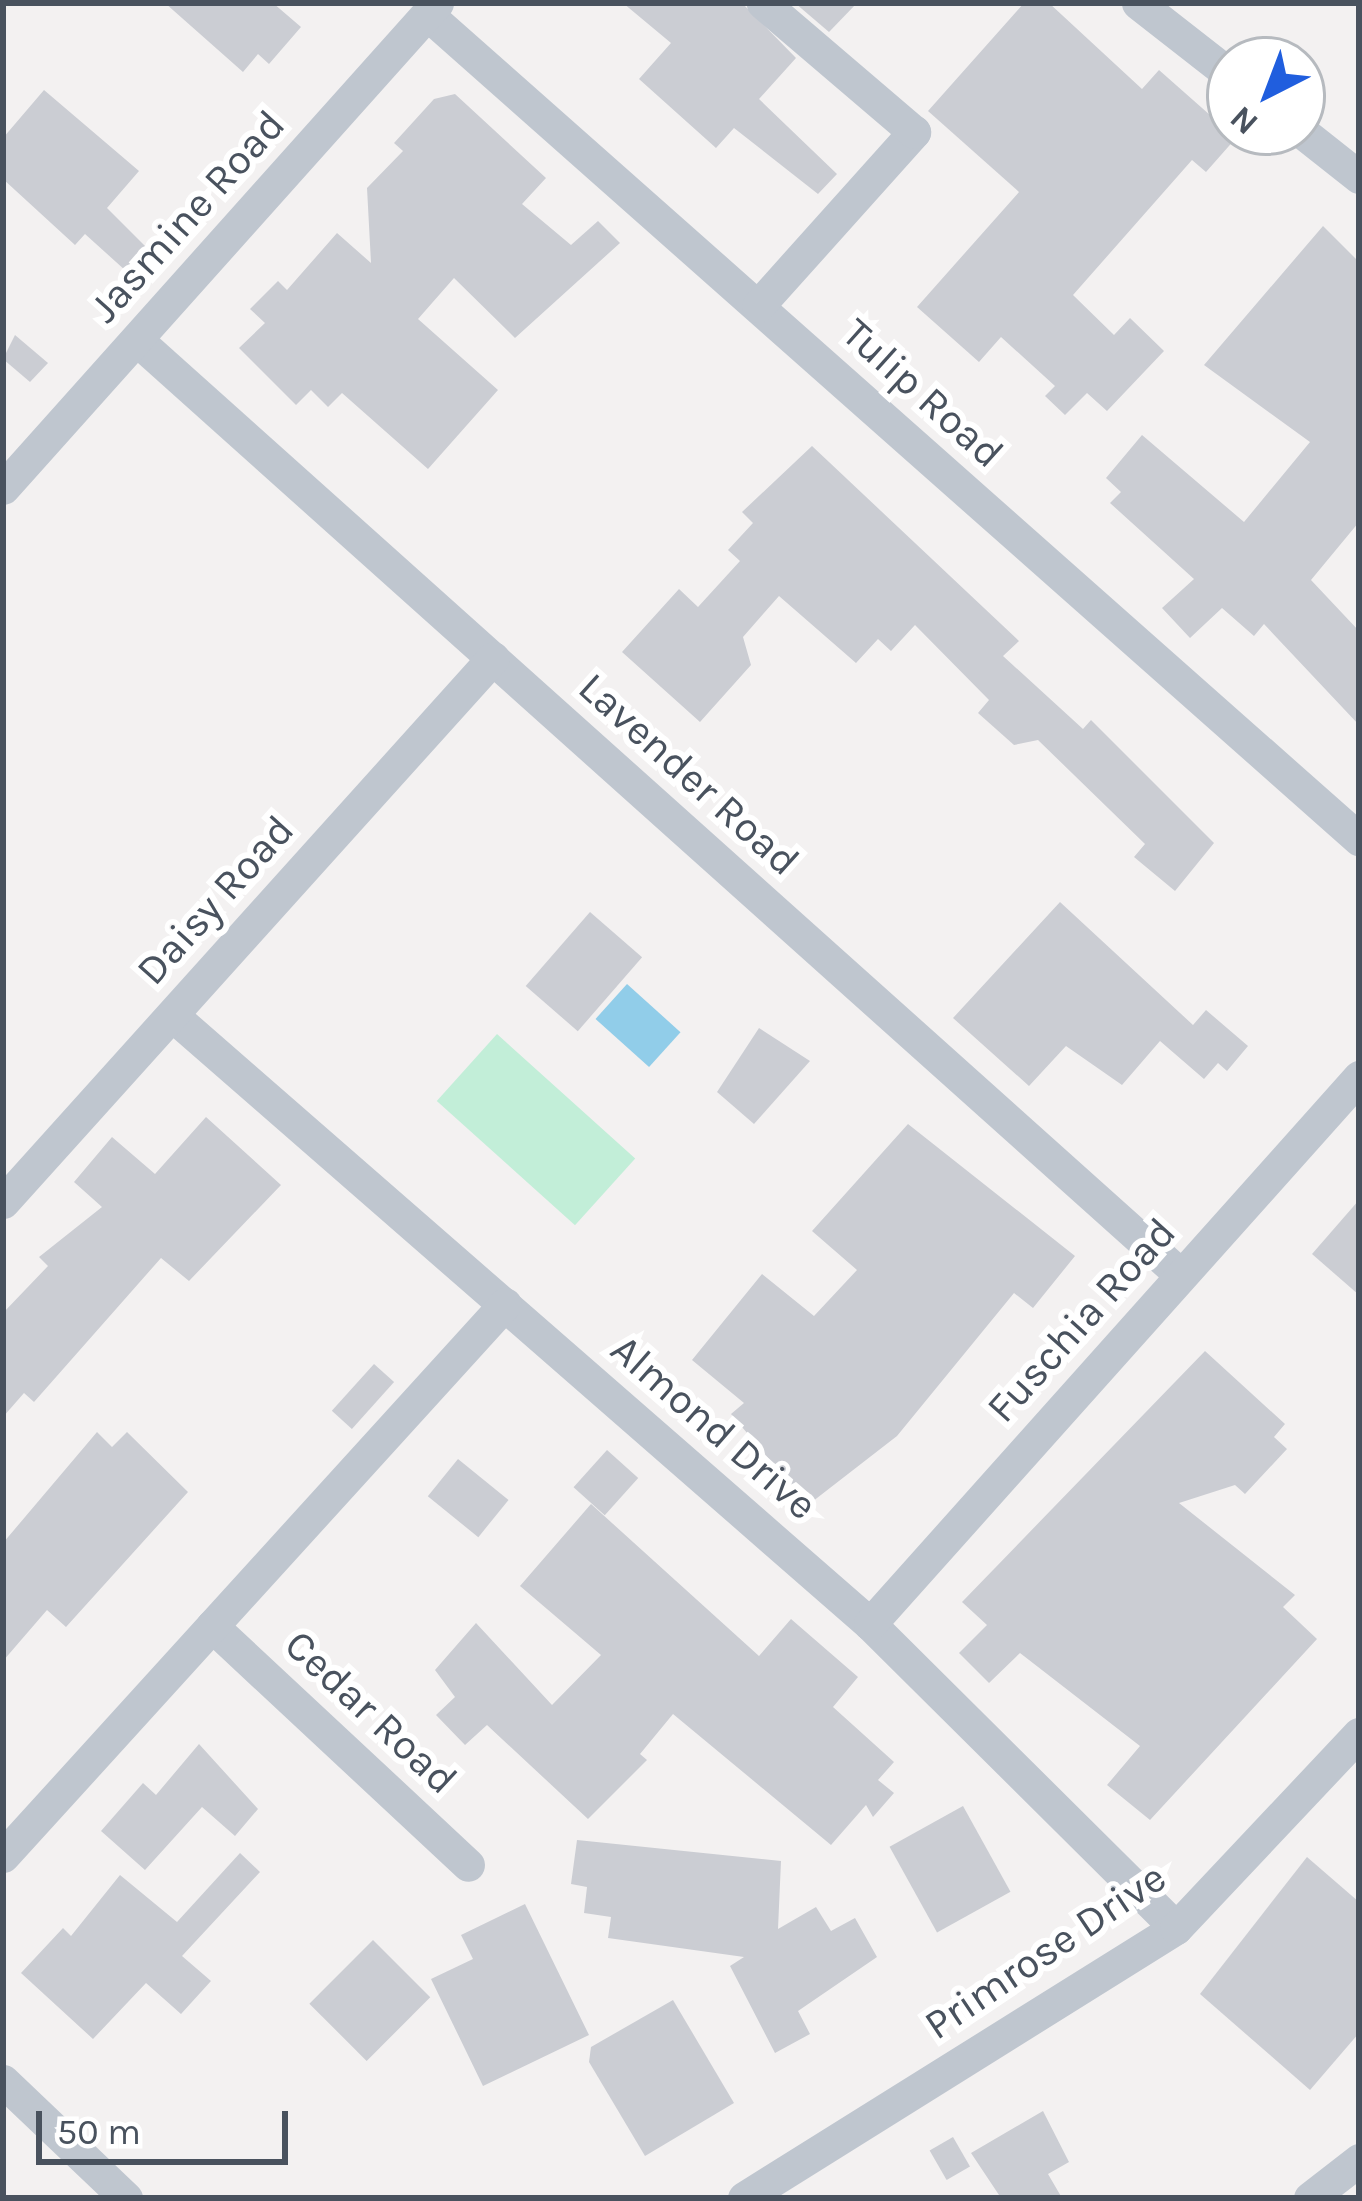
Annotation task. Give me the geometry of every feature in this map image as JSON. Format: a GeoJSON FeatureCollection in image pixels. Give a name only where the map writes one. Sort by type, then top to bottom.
{"type":"FeatureCollection","features":[{"type":"Feature","properties":{"kind":"street"},"geometry":{"type":"LineString","coordinates":[[758,306],[914,132],[763,3]]}},
{"type":"Feature","properties":{"kind":"street"},"geometry":{"type":"LineString","coordinates":[[1138,3],[1206,57]]}},
{"type":"Feature","properties":{"kind":"street","name":"Tulip Road"},"geometry":{"type":"LineString","coordinates":[[432,9],[758,306],[1359,839]]}},
{"type":"Feature","properties":{"kind":"street","name":"Jasmine Road"},"geometry":{"type":"LineString","coordinates":[[3,488],[432,9]]}},
{"type":"Feature","properties":{"kind":"street"},"geometry":{"type":"LineString","coordinates":[[1326,151],[1359,177]]}},
{"type":"Feature","properties":{"kind":"street","name":"Lavender Road"},"geometry":{"type":"LineString","coordinates":[[137,340],[1181,1275]]}},
{"type":"Feature","properties":{"kind":"street","name":"Daisy Road"},"geometry":{"type":"LineString","coordinates":[[3,1202],[493,658]]}},
{"type":"Feature","properties":{"kind":"street","name":"Almond Drive"},"geometry":{"type":"LineString","coordinates":[[172,1015],[870,1624],[1176,1928]]}},
{"type":"Feature","properties":{"kind":"street","name":"Fuschia Road"},"geometry":{"type":"LineString","coordinates":[[870,1624],[1359,1077]]}},
{"type":"Feature","properties":{"kind":"street"},"geometry":{"type":"LineString","coordinates":[[3,1856],[505,1304]]}},
{"type":"Feature","properties":{"kind":"street","name":"Cedar Road"},"geometry":{"type":"LineString","coordinates":[[212,1626],[468,1865]]}},
{"type":"Feature","properties":{"kind":"street","name":"Primrose Drive"},"geometry":{"type":"LineString","coordinates":[[744,2198],[1176,1928],[1359,1734]]}},
{"type":"Feature","properties":{"kind":"street"},"geometry":{"type":"LineString","coordinates":[[3,2081],[125,2198]]}},
{"type":"Feature","properties":{"kind":"street"},"geometry":{"type":"LineString","coordinates":[[1310,2198],[1359,2160]]}},
{"type":"Feature","properties":{"kind":"green space"},"geometry":{"type":"Polygon","coordinates":[[[497,1034],[635,1158],[575,1225],[437,1101],[497,1034]]]}},
{"type":"Feature","properties":{"kind":"water"},"geometry":{"type":"Polygon","coordinates":[[[627,984],[681,1032],[649,1067],[596,1019],[627,984]]]}},
{"type":"Feature","properties":{"kind":"building"},"geometry":{"type":"Polygon","coordinates":[[[165,3],[273,3],[301,27],[269,64],[258,54],[243,72],[165,3]]]}},
{"type":"Feature","properties":{"kind":"building"},"geometry":{"type":"Polygon","coordinates":[[[623,3],[742,3],[796,58],[759,99],[837,174],[818,194],[734,128],[716,148],[639,79],[671,43],[623,3]]]}},
{"type":"Feature","properties":{"kind":"building"},"geometry":{"type":"Polygon","coordinates":[[[795,3],[857,3],[829,32],[795,3]]]}},
{"type":"Feature","properties":{"kind":"building"},"geometry":{"type":"Polygon","coordinates":[[[1024,3],[1049,3],[1142,89],[1159,70],[1206,112],[1206,156],[1220,156],[1206,172],[1192,160],[1073,295],[1114,335],[1130,318],[1164,351],[1107,411],[1087,393],[1065,415],[1045,396],[1055,386],[1001,337],[979,362],[917,307],[1019,192],[928,111],[1024,3]]]}},
{"type":"Feature","properties":{"kind":"building"},"geometry":{"type":"Polygon","coordinates":[[[44,90],[139,171],[107,208],[147,248],[126,271],[85,234],[75,245],[3,179],[3,138],[44,90]]]}},
{"type":"Feature","properties":{"kind":"building"},"geometry":{"type":"Polygon","coordinates":[[[455,94],[546,178],[522,204],[571,245],[598,221],[620,243],[515,338],[454,278],[418,319],[498,390],[428,469],[342,393],[328,407],[311,390],[296,405],[239,348],[265,323],[250,309],[278,281],[287,290],[337,233],[371,263],[367,188],[403,151],[394,143],[434,99],[455,94]]]}},
{"type":"Feature","properties":{"kind":"building"},"geometry":{"type":"Polygon","coordinates":[[[1323,226],[1359,262],[1359,522],[1311,580],[1359,631],[1359,725],[1264,624],[1254,636],[1222,608],[1190,638],[1162,608],[1194,579],[1110,503],[1121,492],[1106,478],[1142,435],[1244,522],[1310,442],[1204,365],[1323,226]]]}},
{"type":"Feature","properties":{"kind":"building"},"geometry":{"type":"Polygon","coordinates":[[[15,335],[48,363],[30,382],[3,359],[15,335]]]}},
{"type":"Feature","properties":{"kind":"building"},"geometry":{"type":"Polygon","coordinates":[[[812,446],[1019,641],[1003,656],[1083,729],[1091,720],[1214,843],[1175,891],[1134,857],[1145,844],[1038,740],[1014,745],[978,713],[989,700],[915,625],[891,651],[878,639],[856,663],[779,596],[743,637],[751,665],[700,722],[622,652],[679,589],[698,607],[740,561],[728,550],[753,523],[742,512],[812,446]]]}},
{"type":"Feature","properties":{"kind":"building"},"geometry":{"type":"Polygon","coordinates":[[[1060,902],[1193,1025],[1206,1010],[1248,1046],[1227,1071],[1218,1063],[1204,1079],[1160,1041],[1122,1085],[1066,1046],[1029,1086],[953,1018],[1060,902]]]}},
{"type":"Feature","properties":{"kind":"building"},"geometry":{"type":"Polygon","coordinates":[[[590,912],[642,957],[578,1031],[526,986],[590,912]]]}},
{"type":"Feature","properties":{"kind":"building"},"geometry":{"type":"Polygon","coordinates":[[[759,1028],[810,1061],[754,1124],[717,1092],[759,1028]]]}},
{"type":"Feature","properties":{"kind":"building"},"geometry":{"type":"Polygon","coordinates":[[[206,1117],[281,1185],[189,1281],[161,1258],[34,1402],[24,1393],[3,1417],[3,1313],[48,1266],[39,1257],[102,1207],[74,1182],[112,1137],[155,1174],[206,1117]]]}},
{"type":"Feature","properties":{"kind":"building"},"geometry":{"type":"Polygon","coordinates":[[[908,1124],[1075,1256],[1033,1308],[1014,1293],[897,1436],[808,1505],[731,1414],[744,1403],[692,1360],[762,1274],[814,1316],[857,1270],[812,1231],[908,1124]]]}},
{"type":"Feature","properties":{"kind":"building"},"geometry":{"type":"Polygon","coordinates":[[[1359,1200],[1359,1295],[1312,1254],[1359,1200]]]}},
{"type":"Feature","properties":{"kind":"building"},"geometry":{"type":"Polygon","coordinates":[[[1205,1351],[1285,1424],[1274,1437],[1287,1449],[1245,1494],[1235,1485],[1179,1503],[1295,1595],[1283,1607],[1317,1639],[1150,1820],[1107,1785],[1140,1746],[1020,1653],[989,1683],[959,1653],[987,1625],[962,1602],[1205,1351]]]}},
{"type":"Feature","properties":{"kind":"building"},"geometry":{"type":"Polygon","coordinates":[[[374,1364],[394,1382],[352,1429],[332,1411],[374,1364]]]}},
{"type":"Feature","properties":{"kind":"building"},"geometry":{"type":"Polygon","coordinates":[[[97,1432],[112,1447],[127,1432],[188,1492],[66,1627],[47,1610],[3,1661],[3,1543],[97,1432]]]}},
{"type":"Feature","properties":{"kind":"building"},"geometry":{"type":"Polygon","coordinates":[[[607,1450],[638,1478],[605,1515],[574,1487],[607,1450]]]}},
{"type":"Feature","properties":{"kind":"building"},"geometry":{"type":"Polygon","coordinates":[[[458,1459],[509,1500],[478,1537],[428,1496],[458,1459]]]}},
{"type":"Feature","properties":{"kind":"building"},"geometry":{"type":"Polygon","coordinates":[[[591,1504],[759,1656],[791,1619],[858,1677],[833,1707],[894,1762],[878,1780],[894,1793],[873,1817],[866,1805],[831,1845],[673,1714],[640,1754],[647,1760],[588,1819],[487,1725],[465,1745],[436,1715],[455,1697],[435,1670],[476,1623],[552,1705],[601,1655],[520,1586],[591,1504]]]}},
{"type":"Feature","properties":{"kind":"building"},"geometry":{"type":"Polygon","coordinates":[[[199,1744],[258,1809],[235,1836],[202,1807],[145,1870],[101,1831],[143,1783],[156,1795],[199,1744]]]}},
{"type":"Feature","properties":{"kind":"building"},"geometry":{"type":"Polygon","coordinates":[[[963,1806],[1011,1892],[937,1932],[890,1847],[963,1806]]]}},
{"type":"Feature","properties":{"kind":"building"},"geometry":{"type":"Polygon","coordinates":[[[577,1840],[781,1861],[778,1929],[816,1907],[831,1931],[855,1918],[877,1957],[798,2011],[810,2034],[775,2053],[730,1966],[744,1957],[608,1938],[611,1917],[584,1913],[587,1887],[571,1884],[577,1840]]]}},
{"type":"Feature","properties":{"kind":"building"},"geometry":{"type":"Polygon","coordinates":[[[240,1853],[260,1872],[182,1956],[211,1981],[181,2014],[146,1983],[93,2039],[21,1973],[63,1928],[71,1936],[120,1875],[177,1922],[240,1853]]]}},
{"type":"Feature","properties":{"kind":"building"},"geometry":{"type":"Polygon","coordinates":[[[1307,1857],[1359,1902],[1359,2033],[1310,2090],[1200,1994],[1307,1857]]]}},
{"type":"Feature","properties":{"kind":"building"},"geometry":{"type":"Polygon","coordinates":[[[525,1904],[589,2035],[483,2086],[431,1979],[473,1959],[461,1935],[525,1904]]]}},
{"type":"Feature","properties":{"kind":"building"},"geometry":{"type":"Polygon","coordinates":[[[373,1940],[430,1997],[367,2061],[309,2004],[373,1940]]]}},
{"type":"Feature","properties":{"kind":"building"},"geometry":{"type":"Polygon","coordinates":[[[673,2000],[734,2103],[645,2156],[589,2062],[591,2047],[673,2000]]]}},
{"type":"Feature","properties":{"kind":"building"},"geometry":{"type":"Polygon","coordinates":[[[1043,2111],[1069,2162],[1048,2174],[1062,2198],[1001,2198],[971,2153],[1043,2111]]]}},
{"type":"Feature","properties":{"kind":"building"},"geometry":{"type":"Polygon","coordinates":[[[953,2137],[970,2166],[947,2180],[930,2150],[953,2137]]]}}]}
